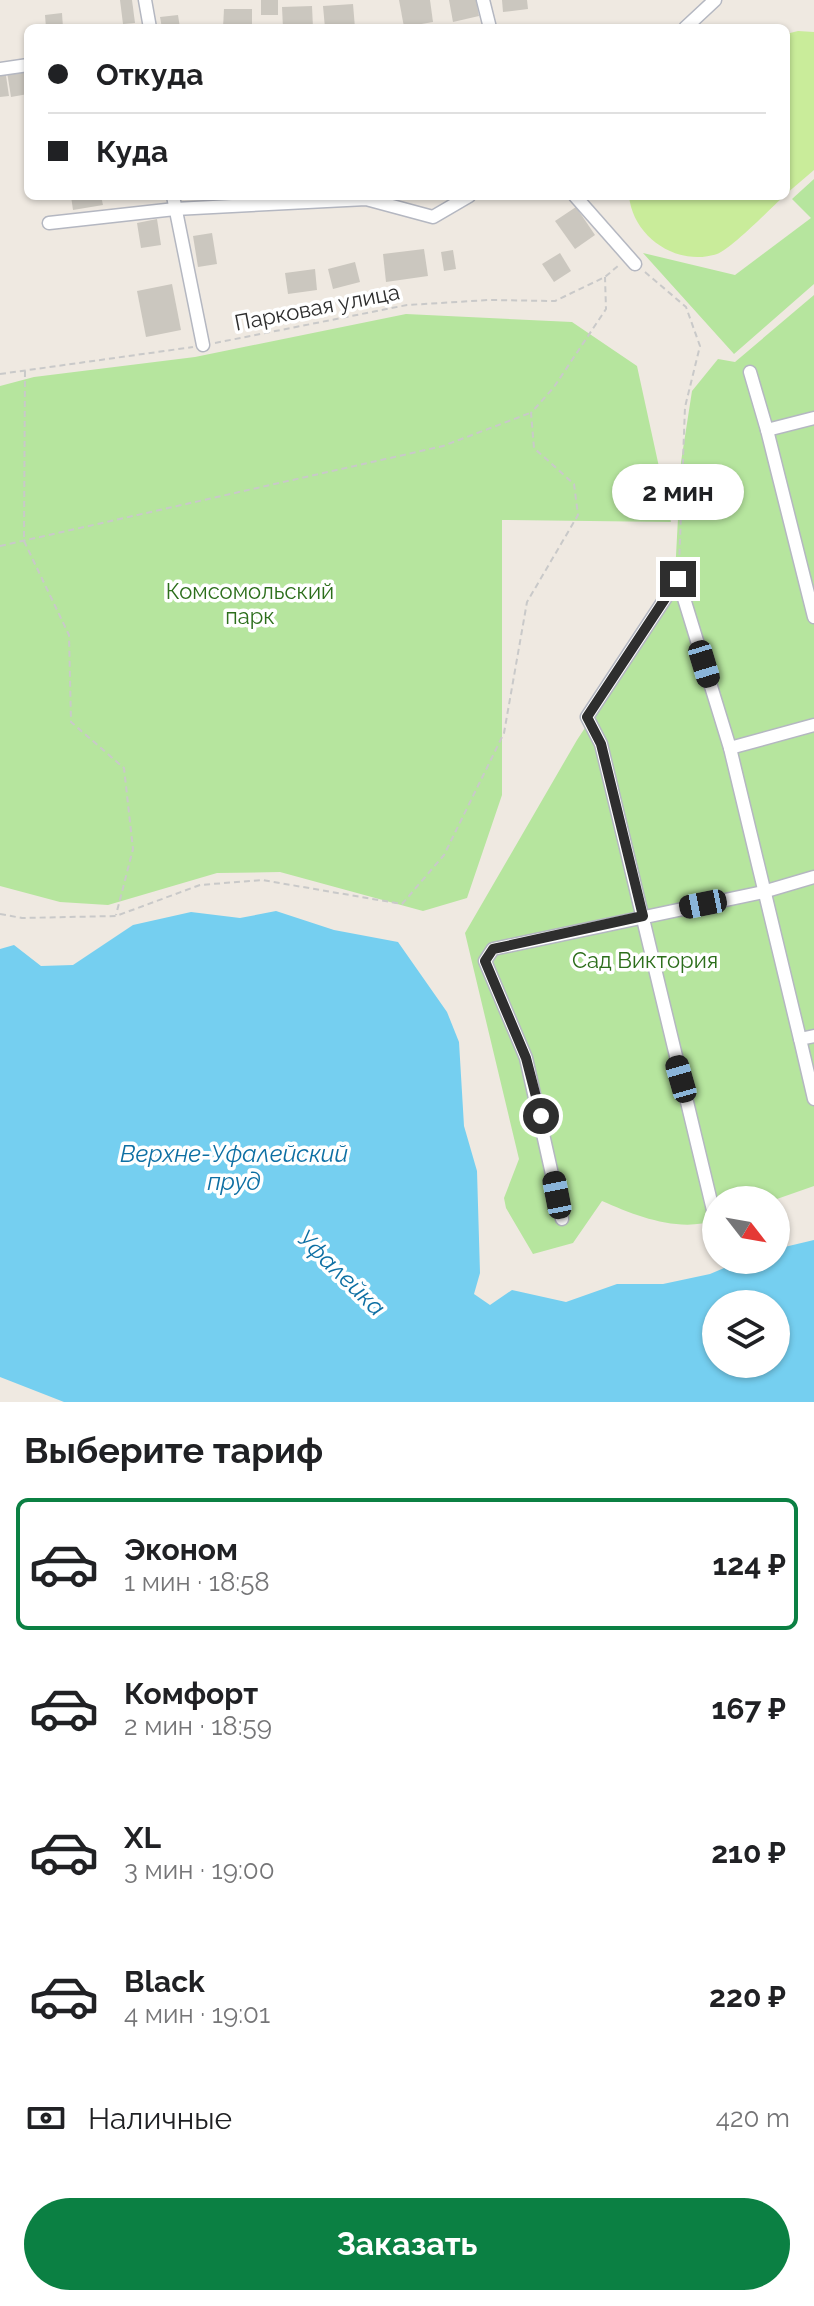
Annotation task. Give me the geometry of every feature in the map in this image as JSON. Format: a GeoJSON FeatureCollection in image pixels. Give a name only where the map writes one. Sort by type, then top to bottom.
{"type":"FeatureCollection","features":[{"type":"Feature","properties":{"kind":"street"},"geometry":{"type":"LineString","coordinates":[[145,0],[149,24]]}},
{"type":"Feature","properties":{"kind":"street"},"geometry":{"type":"LineString","coordinates":[[483,0],[489,24]]}},
{"type":"Feature","properties":{"kind":"street"},"geometry":{"type":"LineString","coordinates":[[689,24],[715,0]]}},
{"type":"Feature","properties":{"kind":"street"},"geometry":{"type":"LineString","coordinates":[[0,69],[24,66]]}},
{"type":"Feature","properties":{"kind":"street"},"geometry":{"type":"LineString","coordinates":[[49,223],[174,202],[302,200]]}},
{"type":"Feature","properties":{"kind":"street"},"geometry":{"type":"LineString","coordinates":[[370,200],[433,217],[462,200]]}},
{"type":"Feature","properties":{"kind":"street"},"geometry":{"type":"LineString","coordinates":[[579,200],[632,260]]}},
{"type":"Feature","properties":{"kind":"street"},"geometry":{"type":"LineString","coordinates":[[174,202],[203,345]]}},
{"type":"Feature","properties":{"kind":"street"},"geometry":{"type":"LineString","coordinates":[[750,372],[814,617]]}},
{"type":"Feature","properties":{"kind":"street"},"geometry":{"type":"LineString","coordinates":[[767,430],[814,418]]}},
{"type":"Feature","properties":{"kind":"street"},"geometry":{"type":"LineString","coordinates":[[678,579],[730,748],[814,1099]]}},
{"type":"Feature","properties":{"kind":"street"},"geometry":{"type":"LineString","coordinates":[[678,579],[587,717],[601,744],[707,1186]]}},
{"type":"Feature","properties":{"kind":"street"},"geometry":{"type":"LineString","coordinates":[[730,748],[814,725]]}},
{"type":"Feature","properties":{"kind":"street"},"geometry":{"type":"LineString","coordinates":[[562,1219],[526,1058],[485,961],[493,949],[763,892],[814,877]]}},
{"type":"Feature","properties":{"kind":"street"},"geometry":{"type":"LineString","coordinates":[[800,1039],[814,1036]]}},
{"type":"Feature","properties":{"kind":"path","name":"Парковая улица"},"geometry":{"type":"LineString","coordinates":[[0,374],[203,345],[407,305],[489,300],[555,301],[632,260]]}},
{"type":"Feature","properties":{"kind":"path"},"geometry":{"type":"LineString","coordinates":[[632,260],[686,307],[700,346],[685,407],[678,579]]}},
{"type":"Feature","properties":{"kind":"path"},"geometry":{"type":"LineString","coordinates":[[0,546],[443,446],[531,413],[554,387],[606,309],[605,277]]}},
{"type":"Feature","properties":{"kind":"path"},"geometry":{"type":"LineString","coordinates":[[25,369],[24,541],[69,635],[71,722],[124,768],[133,849],[116,916]]}},
{"type":"Feature","properties":{"kind":"path"},"geometry":{"type":"LineString","coordinates":[[0,914],[22,918],[116,916],[200,885],[262,880],[402,904],[444,855],[504,733],[527,602],[578,515],[574,484],[534,448],[531,413]]}},
{"type":"Feature","properties":{"kind":"green space"},"geometry":{"type":"Polygon","coordinates":[[[814,32],[814,170],[790,191],[790,33],[814,32]]]}},
{"type":"Feature","properties":{"kind":"green space"},"geometry":{"type":"Polygon","coordinates":[[[814,179],[814,284],[734,354],[643,253],[735,275],[811,218],[792,199],[814,179]]]}},
{"type":"Feature","properties":{"kind":"green space"},"geometry":{"type":"Polygon","coordinates":[[[630,200],[780,200],[732,245],[717,254],[702,257],[673,252],[660,245],[648,236],[632,211],[630,200]]]}},
{"type":"Feature","properties":{"kind":"green space","name":"Сад Виктория"},"geometry":{"type":"Polygon","coordinates":[[[814,295],[814,1186],[790,1194],[790,1186],[702,1186],[702,1224],[658,1221],[602,1201],[573,1243],[533,1254],[506,1208],[504,1198],[519,1159],[465,933],[577,740],[674,593],[681,462],[692,391],[718,359],[735,362],[814,295]]]}},
{"type":"Feature","properties":{"kind":"green space","name":"Комсомольский парк"},"geometry":{"type":"Polygon","coordinates":[[[406,314],[572,322],[637,366],[671,522],[502,520],[502,795],[467,898],[423,911],[280,872],[217,873],[108,905],[60,902],[0,886],[0,386],[34,377],[195,357],[406,314]]]}},
{"type":"Feature","properties":{"kind":"water","name":"Верхне-Уфалейский пруд"},"geometry":{"type":"Polygon","coordinates":[[[276,911],[334,930],[398,942],[447,1012],[459,1042],[464,1126],[477,1171],[480,1273],[474,1294],[490,1305],[512,1290],[566,1302],[617,1284],[663,1284],[710,1274],[790,1274],[790,1246],[814,1240],[814,1402],[64,1402],[0,1377],[0,949],[14,945],[41,966],[73,965],[133,925],[191,912],[240,918],[276,911]]]}},
{"type":"Feature","properties":{"kind":"building"},"geometry":{"type":"Polygon","coordinates":[[[120,0],[132,0],[135,23],[123,24],[120,0]]]}},
{"type":"Feature","properties":{"kind":"building"},"geometry":{"type":"Polygon","coordinates":[[[261,0],[278,0],[278,15],[261,15],[261,0]]]}},
{"type":"Feature","properties":{"kind":"building"},"geometry":{"type":"Polygon","coordinates":[[[399,0],[430,0],[433,22],[403,24],[399,0]]]}},
{"type":"Feature","properties":{"kind":"building"},"geometry":{"type":"Polygon","coordinates":[[[449,0],[476,0],[479,16],[453,22],[449,0]]]}},
{"type":"Feature","properties":{"kind":"building"},"geometry":{"type":"Polygon","coordinates":[[[502,0],[527,0],[528,9],[503,12],[502,0]]]}},
{"type":"Feature","properties":{"kind":"building"},"geometry":{"type":"Polygon","coordinates":[[[353,4],[355,24],[325,24],[323,6],[353,4]]]}},
{"type":"Feature","properties":{"kind":"building"},"geometry":{"type":"Polygon","coordinates":[[[312,6],[313,24],[283,24],[282,7],[312,6]]]}},
{"type":"Feature","properties":{"kind":"building"},"geometry":{"type":"Polygon","coordinates":[[[224,9],[252,9],[252,24],[223,24],[224,9]]]}},
{"type":"Feature","properties":{"kind":"building"},"geometry":{"type":"Polygon","coordinates":[[[62,13],[63,24],[46,24],[45,15],[62,13]]]}},
{"type":"Feature","properties":{"kind":"building"},"geometry":{"type":"Polygon","coordinates":[[[178,15],[179,24],[161,24],[160,17],[178,15]]]}},
{"type":"Feature","properties":{"kind":"building"},"geometry":{"type":"Polygon","coordinates":[[[5,69],[9,96],[0,97],[0,70],[5,69]]]}},
{"type":"Feature","properties":{"kind":"building"},"geometry":{"type":"Polygon","coordinates":[[[24,69],[24,95],[11,97],[7,72],[24,69]]]}},
{"type":"Feature","properties":{"kind":"building"},"geometry":{"type":"Polygon","coordinates":[[[72,200],[102,200],[103,205],[73,210],[72,200]]]}},
{"type":"Feature","properties":{"kind":"building"},"geometry":{"type":"Polygon","coordinates":[[[576,207],[595,235],[575,249],[555,221],[576,207]]]}},
{"type":"Feature","properties":{"kind":"building"},"geometry":{"type":"Polygon","coordinates":[[[157,219],[161,245],[141,248],[137,223],[157,219]]]}},
{"type":"Feature","properties":{"kind":"building"},"geometry":{"type":"Polygon","coordinates":[[[212,233],[217,264],[198,267],[193,236],[212,233]]]}},
{"type":"Feature","properties":{"kind":"building"},"geometry":{"type":"Polygon","coordinates":[[[424,249],[428,276],[386,282],[383,254],[424,249]]]}},
{"type":"Feature","properties":{"kind":"building"},"geometry":{"type":"Polygon","coordinates":[[[453,250],[456,269],[444,271],[441,252],[453,250]]]}},
{"type":"Feature","properties":{"kind":"building"},"geometry":{"type":"Polygon","coordinates":[[[560,253],[571,271],[554,282],[542,264],[560,253]]]}},
{"type":"Feature","properties":{"kind":"building"},"geometry":{"type":"Polygon","coordinates":[[[355,262],[360,282],[333,289],[328,269],[355,262]]]}},
{"type":"Feature","properties":{"kind":"building"},"geometry":{"type":"Polygon","coordinates":[[[315,269],[317,290],[288,294],[285,273],[315,269]]]}},
{"type":"Feature","properties":{"kind":"building"},"geometry":{"type":"Polygon","coordinates":[[[172,284],[181,330],[146,337],[137,291],[172,284]]]}},
{"type":"Feature","properties":{"kind":"route"},"geometry":{"type":"LineString","coordinates":[[541,1116],[526,1058],[485,961],[493,949],[643,916],[601,744],[587,717],[678,579]]}},
{"type":"Feature","properties":{"kind":"water label","name":"Уфалейка"},"geometry":{"type":"Point","coordinates":[341,1273]}}]}
